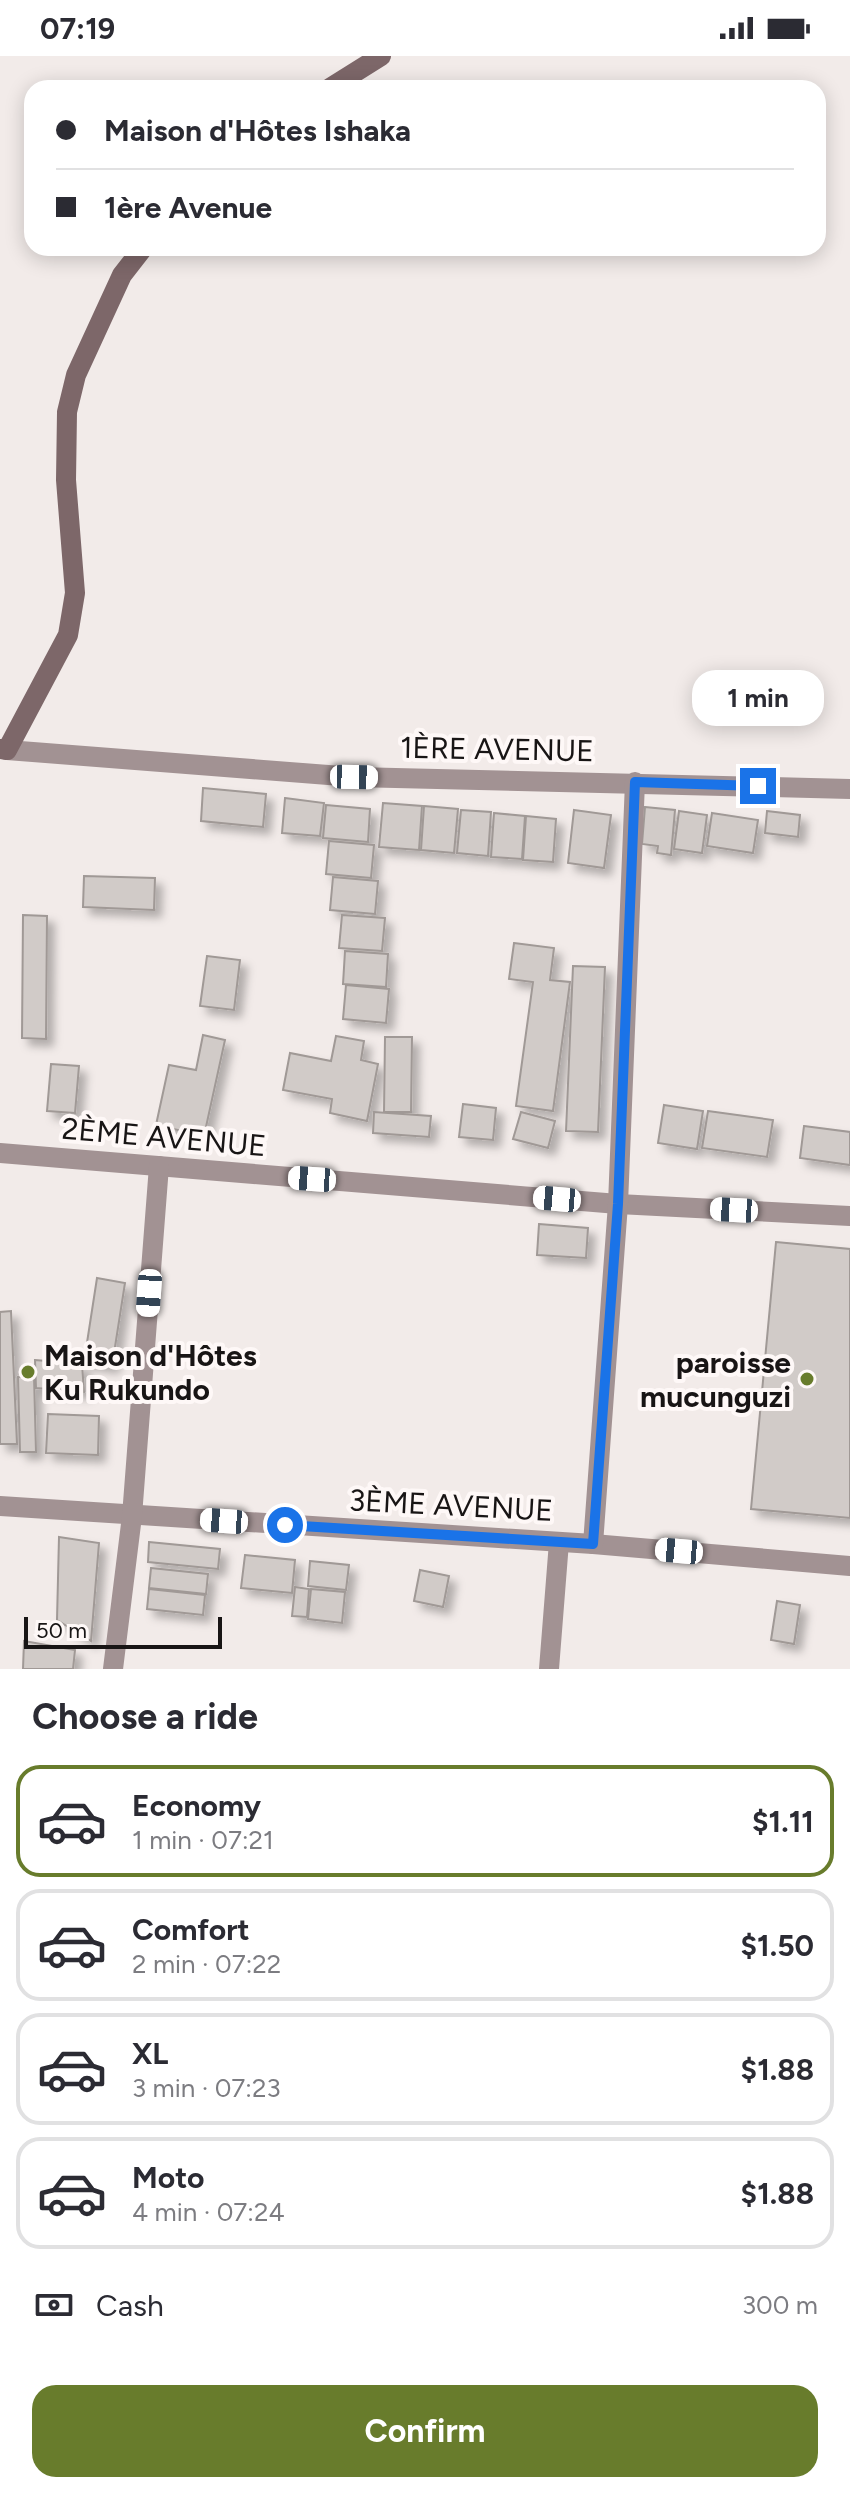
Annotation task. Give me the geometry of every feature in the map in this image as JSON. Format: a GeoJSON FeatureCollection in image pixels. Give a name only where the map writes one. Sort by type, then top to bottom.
{"type":"FeatureCollection","features":[{"type":"Feature","properties":{"kind":"main road"},"geometry":{"type":"LineString","coordinates":[[343,80],[381,56]]}},
{"type":"Feature","properties":{"kind":"main road"},"geometry":{"type":"LineString","coordinates":[[3,750],[68,635],[75,593],[66,480],[67,412],[76,375],[122,275],[137,256]]}},
{"type":"Feature","properties":{"kind":"street","name":"1ÈRE AVENUE"},"geometry":{"type":"LineString","coordinates":[[3,750],[354,777],[850,789]]}},
{"type":"Feature","properties":{"kind":"street"},"geometry":{"type":"LineString","coordinates":[[593,1544],[618,1204],[635,782]]}},
{"type":"Feature","properties":{"kind":"street","name":"2ÈME AVENUE"},"geometry":{"type":"LineString","coordinates":[[0,1153],[618,1204],[850,1216]]}},
{"type":"Feature","properties":{"kind":"street"},"geometry":{"type":"LineString","coordinates":[[113,1669],[132,1516],[159,1166]]}},
{"type":"Feature","properties":{"kind":"street","name":"3ÈME AVENUE"},"geometry":{"type":"LineString","coordinates":[[0,1506],[593,1544],[850,1566]]}},
{"type":"Feature","properties":{"kind":"street"},"geometry":{"type":"LineString","coordinates":[[549,1669],[559,1542]]}},
{"type":"Feature","properties":{"kind":"building"},"geometry":{"type":"Polygon","coordinates":[[[203,788],[266,794],[263,827],[201,821],[203,788]]]}},
{"type":"Feature","properties":{"kind":"building"},"geometry":{"type":"Polygon","coordinates":[[[285,798],[324,803],[320,836],[282,833],[285,798]]]}},
{"type":"Feature","properties":{"kind":"building"},"geometry":{"type":"Polygon","coordinates":[[[383,803],[422,806],[419,850],[379,847],[383,803]]]}},
{"type":"Feature","properties":{"kind":"building"},"geometry":{"type":"Polygon","coordinates":[[[326,805],[370,809],[368,842],[323,838],[326,805]]]}},
{"type":"Feature","properties":{"kind":"building"},"geometry":{"type":"Polygon","coordinates":[[[424,806],[458,809],[454,853],[421,850],[424,806]]]}},
{"type":"Feature","properties":{"kind":"building"},"geometry":{"type":"Polygon","coordinates":[[[645,807],[675,810],[671,855],[657,853],[658,846],[642,844],[645,807]]]}},
{"type":"Feature","properties":{"kind":"building"},"geometry":{"type":"Polygon","coordinates":[[[461,810],[491,812],[488,856],[457,853],[461,810]]]}},
{"type":"Feature","properties":{"kind":"building"},"geometry":{"type":"Polygon","coordinates":[[[574,810],[611,815],[604,868],[568,863],[574,810]]]}},
{"type":"Feature","properties":{"kind":"building"},"geometry":{"type":"Polygon","coordinates":[[[679,811],[707,815],[702,853],[674,849],[679,811]]]}},
{"type":"Feature","properties":{"kind":"building"},"geometry":{"type":"Polygon","coordinates":[[[767,811],[800,815],[798,837],[765,833],[767,811]]]}},
{"type":"Feature","properties":{"kind":"building"},"geometry":{"type":"Polygon","coordinates":[[[494,813],[525,816],[522,859],[491,857],[494,813]]]}},
{"type":"Feature","properties":{"kind":"building"},"geometry":{"type":"Polygon","coordinates":[[[712,813],[758,820],[753,853],[707,846],[712,813]]]}},
{"type":"Feature","properties":{"kind":"building"},"geometry":{"type":"Polygon","coordinates":[[[526,816],[556,819],[553,862],[523,860],[526,816]]]}},
{"type":"Feature","properties":{"kind":"building"},"geometry":{"type":"Polygon","coordinates":[[[329,841],[374,845],[371,878],[326,874],[329,841]]]}},
{"type":"Feature","properties":{"kind":"building"},"geometry":{"type":"Polygon","coordinates":[[[84,876],[155,878],[154,910],[83,907],[84,876]]]}},
{"type":"Feature","properties":{"kind":"building"},"geometry":{"type":"Polygon","coordinates":[[[333,877],[378,881],[375,914],[330,910],[333,877]]]}},
{"type":"Feature","properties":{"kind":"building"},"geometry":{"type":"Polygon","coordinates":[[[23,915],[47,916],[46,1039],[22,1038],[23,915]]]}},
{"type":"Feature","properties":{"kind":"building"},"geometry":{"type":"Polygon","coordinates":[[[342,915],[385,918],[382,951],[339,948],[342,915]]]}},
{"type":"Feature","properties":{"kind":"building"},"geometry":{"type":"Polygon","coordinates":[[[514,943],[554,948],[550,980],[570,982],[553,1111],[516,1106],[533,982],[509,979],[514,943]]]}},
{"type":"Feature","properties":{"kind":"building"},"geometry":{"type":"Polygon","coordinates":[[[345,951],[388,954],[386,987],[343,984],[345,951]]]}},
{"type":"Feature","properties":{"kind":"building"},"geometry":{"type":"Polygon","coordinates":[[[207,956],[240,960],[234,1010],[200,1006],[207,956]]]}},
{"type":"Feature","properties":{"kind":"building"},"geometry":{"type":"Polygon","coordinates":[[[573,966],[605,967],[598,1132],[566,1131],[573,966]]]}},
{"type":"Feature","properties":{"kind":"building"},"geometry":{"type":"Polygon","coordinates":[[[346,985],[389,989],[386,1023],[343,1019],[346,985]]]}},
{"type":"Feature","properties":{"kind":"building"},"geometry":{"type":"Polygon","coordinates":[[[203,1035],[225,1040],[204,1136],[156,1125],[169,1065],[196,1070],[203,1035]]]}},
{"type":"Feature","properties":{"kind":"building"},"geometry":{"type":"Polygon","coordinates":[[[336,1036],[364,1041],[361,1060],[378,1064],[367,1121],[330,1113],[332,1099],[283,1090],[290,1053],[331,1061],[336,1036]]]}},
{"type":"Feature","properties":{"kind":"building"},"geometry":{"type":"Polygon","coordinates":[[[385,1037],[412,1037],[411,1112],[384,1112],[385,1037]]]}},
{"type":"Feature","properties":{"kind":"building"},"geometry":{"type":"Polygon","coordinates":[[[51,1064],[79,1066],[75,1113],[47,1111],[51,1064]]]}},
{"type":"Feature","properties":{"kind":"building"},"geometry":{"type":"Polygon","coordinates":[[[463,1104],[496,1108],[493,1140],[459,1137],[463,1104]]]}},
{"type":"Feature","properties":{"kind":"building"},"geometry":{"type":"Polygon","coordinates":[[[664,1105],[703,1111],[697,1149],[658,1143],[664,1105]]]}},
{"type":"Feature","properties":{"kind":"building"},"geometry":{"type":"Polygon","coordinates":[[[708,1111],[773,1120],[767,1157],[702,1148],[708,1111]]]}},
{"type":"Feature","properties":{"kind":"building"},"geometry":{"type":"Polygon","coordinates":[[[374,1112],[431,1116],[429,1137],[373,1133],[374,1112]]]}},
{"type":"Feature","properties":{"kind":"building"},"geometry":{"type":"Polygon","coordinates":[[[521,1112],[555,1121],[548,1148],[513,1139],[521,1112]]]}},
{"type":"Feature","properties":{"kind":"building"},"geometry":{"type":"Polygon","coordinates":[[[804,1126],[850,1132],[850,1165],[800,1158],[804,1126]]]}},
{"type":"Feature","properties":{"kind":"building"},"geometry":{"type":"Polygon","coordinates":[[[539,1224],[588,1228],[586,1258],[537,1255],[539,1224]]]}},
{"type":"Feature","properties":{"kind":"building","name":"paroisse mucunguzi"},"geometry":{"type":"Polygon","coordinates":[[[776,1242],[850,1249],[850,1518],[751,1509],[776,1242]]]}},
{"type":"Feature","properties":{"kind":"building"},"geometry":{"type":"Polygon","coordinates":[[[97,1278],[125,1283],[112,1366],[84,1362],[97,1278]]]}},
{"type":"Feature","properties":{"kind":"building"},"geometry":{"type":"Polygon","coordinates":[[[11,1311],[17,1444],[0,1444],[0,1312],[11,1311]]]}},
{"type":"Feature","properties":{"kind":"building"},"geometry":{"type":"Polygon","coordinates":[[[35,1360],[82,1364],[84,1392],[36,1388],[35,1360]]]}},
{"type":"Feature","properties":{"kind":"building"},"geometry":{"type":"Polygon","coordinates":[[[34,1376],[36,1452],[20,1452],[18,1377],[34,1376]]]}},
{"type":"Feature","properties":{"kind":"building"},"geometry":{"type":"Polygon","coordinates":[[[48,1414],[99,1416],[98,1455],[46,1453],[48,1414]]]}},
{"type":"Feature","properties":{"kind":"building"},"geometry":{"type":"Polygon","coordinates":[[[59,1537],[99,1543],[91,1641],[57,1620],[59,1537]]]}},
{"type":"Feature","properties":{"kind":"building"},"geometry":{"type":"Polygon","coordinates":[[[149,1542],[220,1549],[218,1569],[148,1562],[149,1542]]]}},
{"type":"Feature","properties":{"kind":"building"},"geometry":{"type":"Polygon","coordinates":[[[245,1555],[295,1560],[292,1593],[241,1588],[245,1555]]]}},
{"type":"Feature","properties":{"kind":"building"},"geometry":{"type":"Polygon","coordinates":[[[310,1561],[349,1565],[346,1590],[308,1586],[310,1561]]]}},
{"type":"Feature","properties":{"kind":"building"},"geometry":{"type":"Polygon","coordinates":[[[151,1568],[208,1574],[206,1594],[149,1588],[151,1568]]]}},
{"type":"Feature","properties":{"kind":"building"},"geometry":{"type":"Polygon","coordinates":[[[420,1570],[449,1576],[443,1607],[414,1601],[420,1570]]]}},
{"type":"Feature","properties":{"kind":"building"},"geometry":{"type":"Polygon","coordinates":[[[295,1587],[309,1589],[307,1617],[292,1616],[295,1587]]]}},
{"type":"Feature","properties":{"kind":"building"},"geometry":{"type":"Polygon","coordinates":[[[149,1589],[205,1595],[203,1615],[147,1609],[149,1589]]]}},
{"type":"Feature","properties":{"kind":"building"},"geometry":{"type":"Polygon","coordinates":[[[311,1589],[345,1592],[342,1623],[308,1619],[311,1589]]]}},
{"type":"Feature","properties":{"kind":"building"},"geometry":{"type":"Polygon","coordinates":[[[777,1601],[800,1605],[794,1644],[771,1640],[777,1601]]]}},
{"type":"Feature","properties":{"kind":"building"},"geometry":{"type":"Polygon","coordinates":[[[24,1641],[75,1650],[73,1669],[23,1669],[24,1641]]]}},
{"type":"Feature","properties":{"kind":"place","name":"Maison d'Hôtes Ku Rukundo"},"geometry":{"type":"Point","coordinates":[28,1372]}},
{"type":"Feature","properties":{"kind":"place","name":"paroisse mucunguzi"},"geometry":{"type":"Point","coordinates":[807,1379]}},
{"type":"Feature","properties":{"kind":"route"},"geometry":{"type":"LineString","coordinates":[[285,1525],[593,1544],[618,1204],[635,782],[758,786]]}}]}
